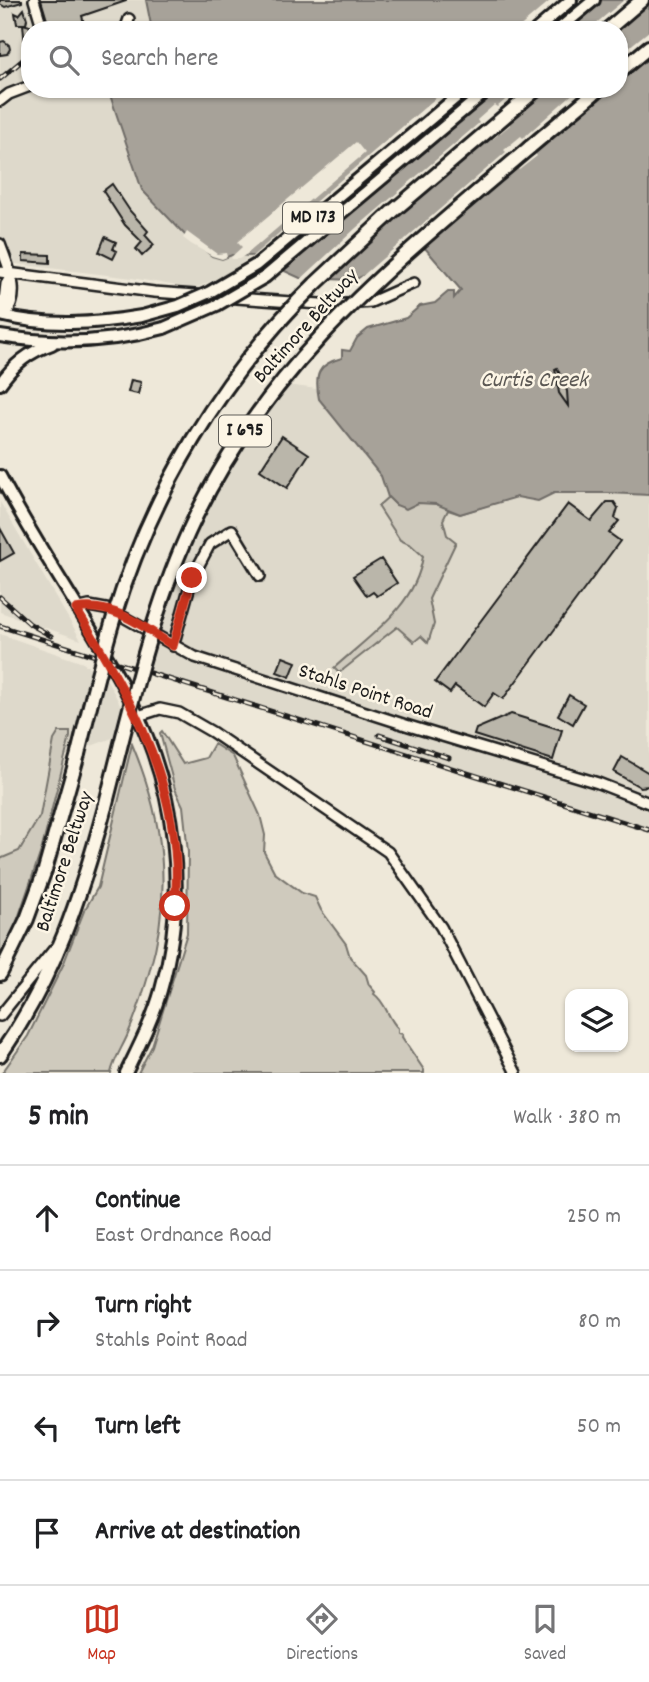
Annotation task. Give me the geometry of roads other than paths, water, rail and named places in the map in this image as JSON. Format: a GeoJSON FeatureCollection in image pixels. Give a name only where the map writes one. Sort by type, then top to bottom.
{"type":"FeatureCollection","features":[{"type":"Feature","properties":{"kind":"highway"},"geometry":{"type":"LineString","coordinates":[[618,21],[642,0]]}},
{"type":"Feature","properties":{"kind":"highway"},"geometry":{"type":"LineString","coordinates":[[628,64],[649,47]]}},
{"type":"Feature","properties":{"kind":"highway","name":"Baltimore Beltway"},"geometry":{"type":"LineString","coordinates":[[0,974],[27,919],[46,870],[113,618],[132,565],[174,473],[200,428],[229,384],[293,305],[392,212],[526,98]]}},
{"type":"Feature","properties":{"kind":"highway","name":"Baltimore Beltway"},"geometry":{"type":"LineString","coordinates":[[0,1055],[40,988],[67,932],[106,807],[151,632],[188,534],[209,490],[261,407],[308,349],[370,285],[588,98]]}},
{"type":"Feature","properties":{"kind":"main road"},"geometry":{"type":"LineString","coordinates":[[546,21],[571,0]]}},
{"type":"Feature","properties":{"kind":"main road"},"geometry":{"type":"LineString","coordinates":[[569,21],[594,0]]}},
{"type":"Feature","properties":{"kind":"main road","name":"MD 173"},"geometry":{"type":"LineString","coordinates":[[4,315],[61,324],[104,322],[142,316],[178,306],[210,292],[256,265],[455,98]]}},
{"type":"Feature","properties":{"kind":"main road","name":"MD 173"},"geometry":{"type":"LineString","coordinates":[[0,338],[61,341],[120,339],[164,328],[217,305],[265,277],[477,98]]}},
{"type":"Feature","properties":{"kind":"main road"},"geometry":{"type":"LineString","coordinates":[[0,338],[4,315]]}},
{"type":"Feature","properties":{"kind":"main road"},"geometry":{"type":"LineString","coordinates":[[0,384],[26,356],[36,349],[61,341]]}},
{"type":"Feature","properties":{"kind":"main road"},"geometry":{"type":"LineString","coordinates":[[0,476],[115,671],[138,716],[163,783],[176,863],[171,946],[161,990],[146,1033],[126,1073]]}},
{"type":"Feature","properties":{"kind":"street"},"geometry":{"type":"LineString","coordinates":[[34,0],[40,21]]}},
{"type":"Feature","properties":{"kind":"street"},"geometry":{"type":"LineString","coordinates":[[0,101],[21,89]]}},
{"type":"Feature","properties":{"kind":"street"},"geometry":{"type":"LineString","coordinates":[[0,244],[12,274],[14,293],[10,311],[4,315]]}},
{"type":"Feature","properties":{"kind":"street"},"geometry":{"type":"LineString","coordinates":[[0,272],[154,292],[334,305],[371,302],[414,283]]}},
{"type":"Feature","properties":{"kind":"street"},"geometry":{"type":"LineString","coordinates":[[173,646],[192,578],[210,544],[232,530],[260,576]]}},
{"type":"Feature","properties":{"kind":"street","name":"Stahls Point Road"},"geometry":{"type":"LineString","coordinates":[[76,609],[89,606],[111,610],[195,657],[598,783],[649,803]]}},
{"type":"Feature","properties":{"kind":"street"},"geometry":{"type":"LineString","coordinates":[[138,716],[160,709],[179,713],[223,739],[388,852],[441,927],[516,1073]]}},
{"type":"Feature","properties":{"kind":"street"},"geometry":{"type":"LineString","coordinates":[[0,1016],[67,932]]}},
{"type":"Feature","properties":{"kind":"water","name":"Curtis Creek"},"geometry":{"type":"Polygon","coordinates":[[[146,0],[649,0],[649,495],[554,493],[538,501],[517,497],[460,514],[436,504],[418,503],[406,509],[396,505],[388,497],[381,476],[319,399],[318,377],[323,367],[342,358],[342,350],[350,351],[357,338],[368,329],[406,318],[420,306],[435,303],[448,292],[454,292],[454,298],[461,290],[425,248],[354,280],[300,278],[252,256],[232,255],[222,259],[212,256],[185,235],[142,190],[111,98],[628,98],[628,21],[150,21],[146,0]]]}},
{"type":"Feature","properties":{"kind":"railway"},"geometry":{"type":"LineString","coordinates":[[0,79],[21,62]]}},
{"type":"Feature","properties":{"kind":"railway"},"geometry":{"type":"LineString","coordinates":[[0,597],[30,624],[51,636]]}},
{"type":"Feature","properties":{"kind":"railway"},"geometry":{"type":"LineString","coordinates":[[0,626],[649,830]]}},
{"type":"Feature","properties":{"kind":"railway"},"geometry":{"type":"LineString","coordinates":[[379,735],[449,758]]}}]}
